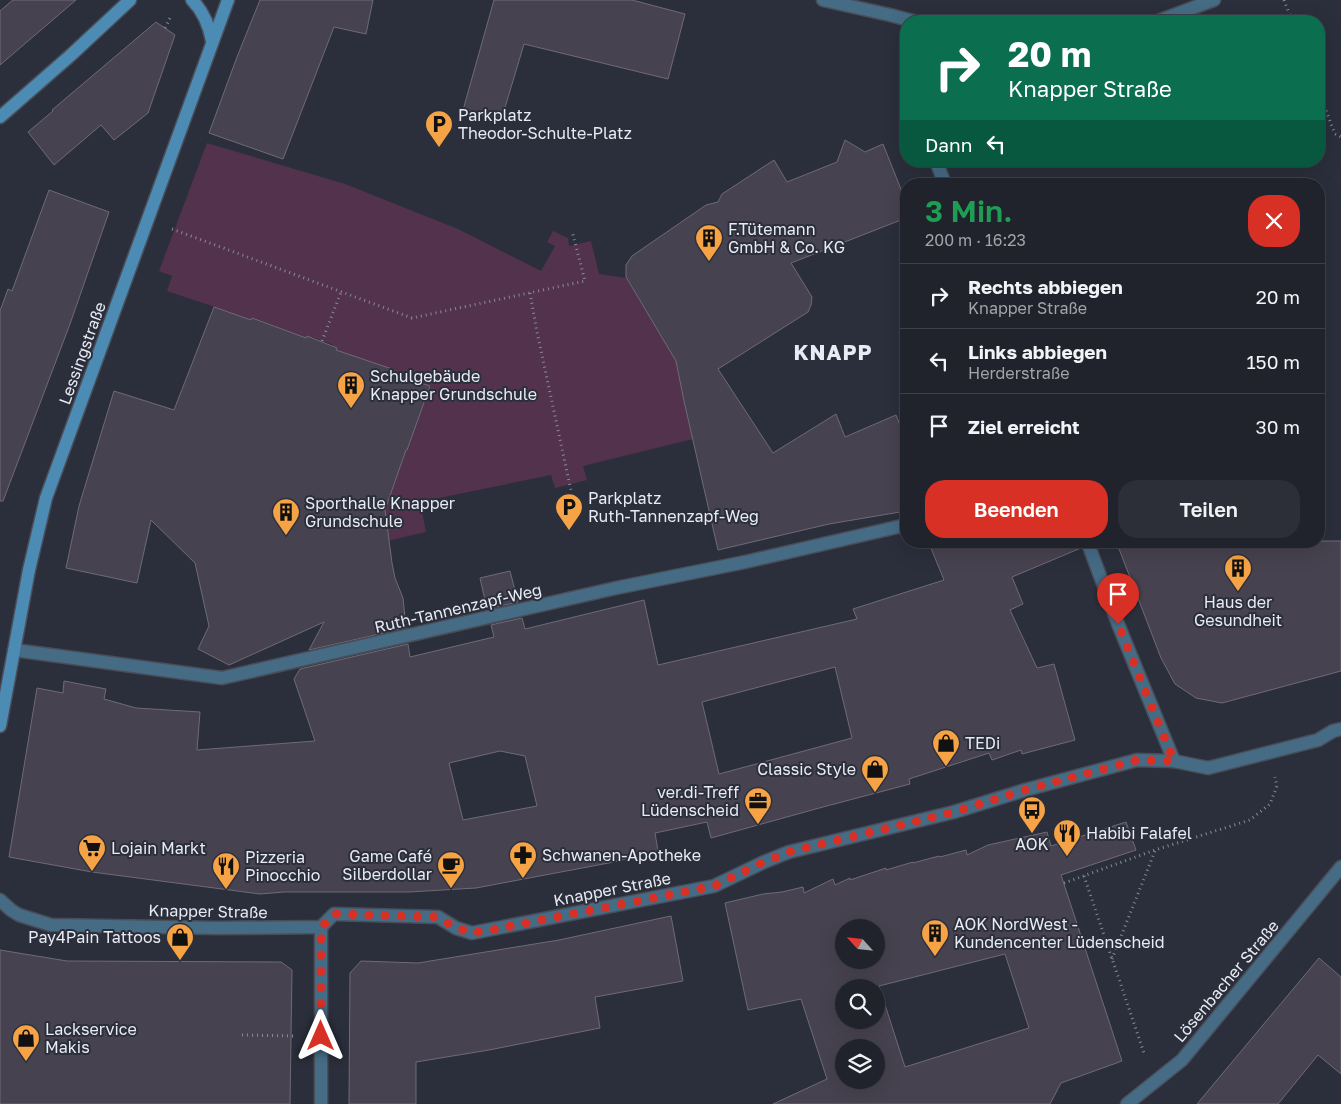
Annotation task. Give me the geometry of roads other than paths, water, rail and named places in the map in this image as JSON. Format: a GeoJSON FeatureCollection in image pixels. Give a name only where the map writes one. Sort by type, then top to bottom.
{"type":"FeatureCollection","features":[{"type":"Feature","properties":{"kind":"main road"},"geometry":{"type":"LineString","coordinates":[[192,0],[204,16],[209,27],[212,42]]}},
{"type":"Feature","properties":{"kind":"main road","name":"Lessingstraße"},"geometry":{"type":"LineString","coordinates":[[0,726],[29,570],[46,498],[228,0]]}},
{"type":"Feature","properties":{"kind":"main road"},"geometry":{"type":"LineString","coordinates":[[0,117],[131,1]]}},
{"type":"Feature","properties":{"kind":"street"},"geometry":{"type":"LineString","coordinates":[[823,0],[900,18]]}},
{"type":"Feature","properties":{"kind":"street"},"geometry":{"type":"LineString","coordinates":[[1174,15],[1214,0]]}},
{"type":"Feature","properties":{"kind":"street","name":"Ruth-Tannenzapf-Weg"},"geometry":{"type":"LineString","coordinates":[[14,650],[222,678],[616,588],[745,562],[900,526]]}},
{"type":"Feature","properties":{"kind":"street"},"geometry":{"type":"LineString","coordinates":[[1090,548],[1118,624],[1174,761]]}},
{"type":"Feature","properties":{"kind":"street","name":"Knapper Straße"},"geometry":{"type":"LineString","coordinates":[[0,900],[19,915],[51,924],[321,928],[334,914],[438,917],[456,928],[472,933],[714,886],[789,852],[954,812],[1025,790],[1137,760],[1174,761],[1208,768],[1318,740],[1333,731],[1341,729]]}},
{"type":"Feature","properties":{"kind":"street","name":"Lösenbacher Straße"},"geometry":{"type":"LineString","coordinates":[[1127,1104],[1182,1060],[1341,868]]}},
{"type":"Feature","properties":{"kind":"street"},"geometry":{"type":"LineString","coordinates":[[321,928],[321,1104]]}},
{"type":"Feature","properties":{"kind":"place","name":"Parkplatz Theodor-Schulte-Platz"},"geometry":{"type":"Point","coordinates":[439,148]}},
{"type":"Feature","properties":{"kind":"place","name":"F.Tütemann GmbH & Co. KG"},"geometry":{"type":"Point","coordinates":[709,262]}},
{"type":"Feature","properties":{"kind":"place","name":"Schulgebäude Knapper Grundschule"},"geometry":{"type":"Point","coordinates":[351,409]}},
{"type":"Feature","properties":{"kind":"place","name":"Parkplatz Ruth-Tannenzapf-Weg"},"geometry":{"type":"Point","coordinates":[569,531]}},
{"type":"Feature","properties":{"kind":"place","name":"Sporthalle Knapper Grundschule"},"geometry":{"type":"Point","coordinates":[286,536]}},
{"type":"Feature","properties":{"kind":"place","name":"Haus der Gesundheit"},"geometry":{"type":"Point","coordinates":[1238,592]}},
{"type":"Feature","properties":{"kind":"place","name":"TEDi"},"geometry":{"type":"Point","coordinates":[946,767]}},
{"type":"Feature","properties":{"kind":"place","name":"Classic Style"},"geometry":{"type":"Point","coordinates":[875,793]}},
{"type":"Feature","properties":{"kind":"place","name":"ver.di-Treff Lüdenscheid"},"geometry":{"type":"Point","coordinates":[758,825]}},
{"type":"Feature","properties":{"kind":"place","name":"AOK"},"geometry":{"type":"Point","coordinates":[1032,834]}},
{"type":"Feature","properties":{"kind":"place","name":"Habibi Falafel"},"geometry":{"type":"Point","coordinates":[1067,857]}},
{"type":"Feature","properties":{"kind":"place","name":"Lojain Markt"},"geometry":{"type":"Point","coordinates":[92,872]}},
{"type":"Feature","properties":{"kind":"place","name":"Schwanen-Apotheke"},"geometry":{"type":"Point","coordinates":[523,879]}},
{"type":"Feature","properties":{"kind":"place","name":"Game Café Silberdollar"},"geometry":{"type":"Point","coordinates":[451,889]}},
{"type":"Feature","properties":{"kind":"place","name":"Pizzeria Pinocchio"},"geometry":{"type":"Point","coordinates":[226,890]}},
{"type":"Feature","properties":{"kind":"place","name":"AOK NordWest - Kundencenter Lüdenscheid"},"geometry":{"type":"Point","coordinates":[935,957]}},
{"type":"Feature","properties":{"kind":"place","name":"Pay4Pain Tattoos"},"geometry":{"type":"Point","coordinates":[180,961]}},
{"type":"Feature","properties":{"kind":"place","name":"Lackservice Makis"},"geometry":{"type":"Point","coordinates":[26,1062]}},
{"type":"Feature","properties":{"kind":"district","name":"KNAPP"},"geometry":{"type":"Point","coordinates":[833,352]}}]}
